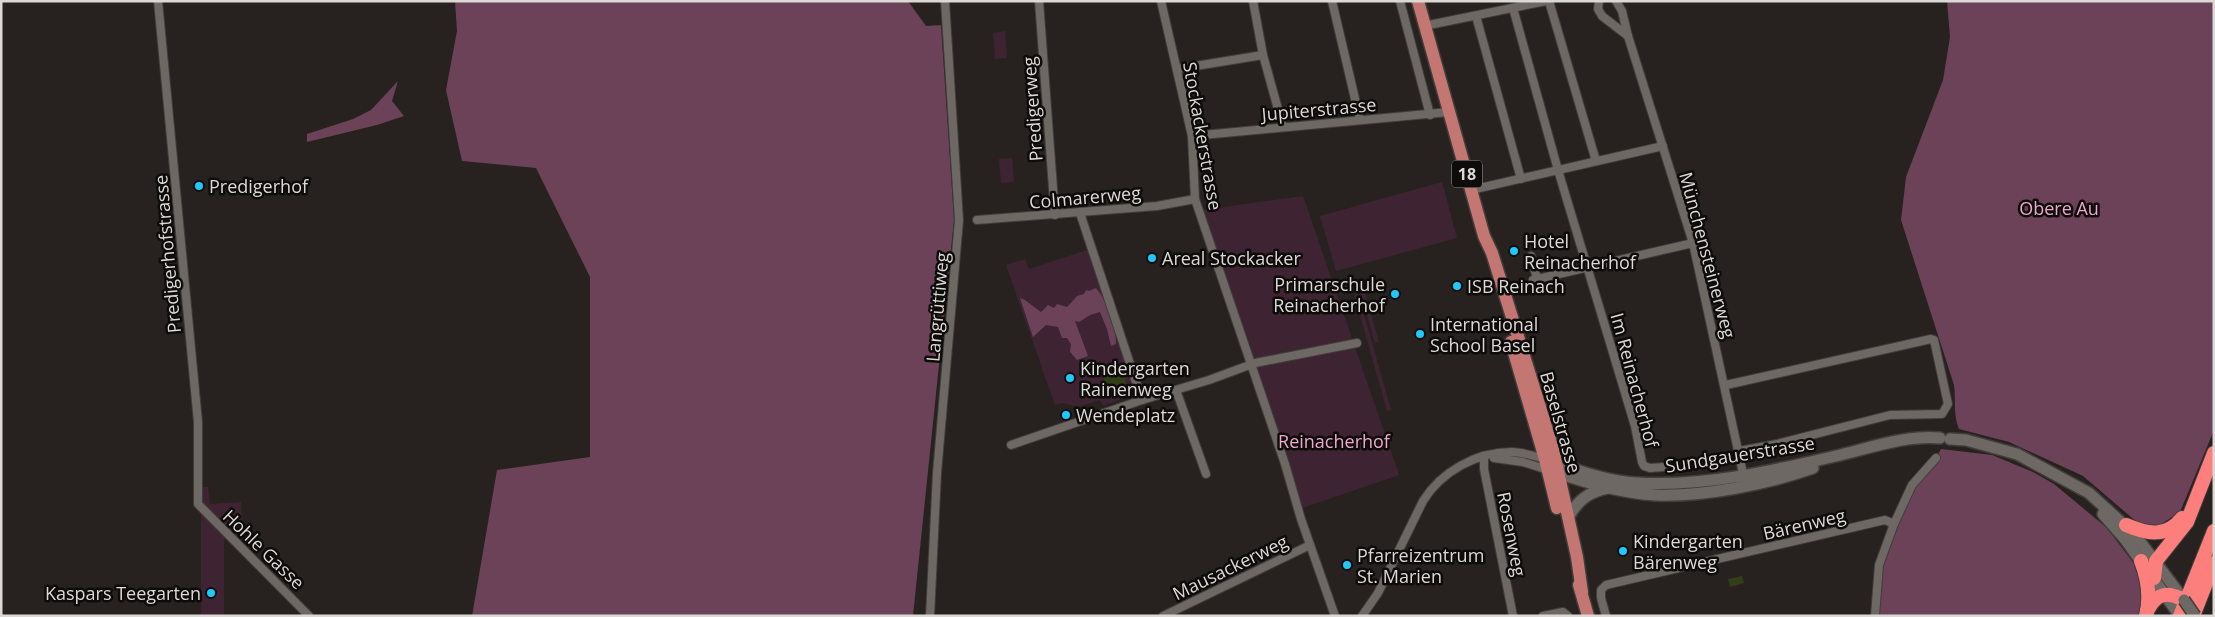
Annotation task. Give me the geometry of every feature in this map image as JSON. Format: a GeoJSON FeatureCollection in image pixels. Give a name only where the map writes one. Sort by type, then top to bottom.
{"type":"FeatureCollection","features":[{"type":"Feature","properties":{"kind":"highway"},"geometry":{"type":"LineString","coordinates":[[2154,578],[2156,561],[2186,522],[2214,452]]}},
{"type":"Feature","properties":{"kind":"highway"},"geometry":{"type":"LineString","coordinates":[[2126,525],[2143,532],[2155,534],[2167,531],[2177,525],[2195,498]]}},
{"type":"Feature","properties":{"kind":"highway"},"geometry":{"type":"LineString","coordinates":[[2180,616],[2214,531]]}},
{"type":"Feature","properties":{"kind":"highway"},"geometry":{"type":"LineString","coordinates":[[2141,561],[2149,588],[2147,613]]}},
{"type":"Feature","properties":{"kind":"highway"},"geometry":{"type":"LineString","coordinates":[[2194,616],[2214,563]]}},
{"type":"Feature","properties":{"kind":"highway"},"geometry":{"type":"LineString","coordinates":[[2147,613],[2157,598],[2173,595]]}},
{"type":"Feature","properties":{"kind":"main road","name":"Baselstrasse"},"geometry":{"type":"LineString","coordinates":[[1418,1],[1484,236],[1492,253],[1536,389],[1570,560],[1582,592]]}},
{"type":"Feature","properties":{"kind":"main road","name":"Baselstrasse"},"geometry":{"type":"LineString","coordinates":[[1484,236],[1485,254],[1539,436],[1552,466],[1568,518],[1588,616]]}},
{"type":"Feature","properties":{"kind":"main road","name":"Sundgauerstrasse"},"geometry":{"type":"LineString","coordinates":[[1552,466],[1609,488],[1634,493],[1670,495],[1745,480],[1897,440],[1945,438],[1995,446],[2036,462],[2097,498],[2126,525],[2156,561],[2173,595],[2180,616]]}},
{"type":"Feature","properties":{"kind":"main road","name":"Sundgauerstrasse"},"geometry":{"type":"LineString","coordinates":[[2036,462],[2091,503],[2112,522],[2154,578],[2194,616]]}},
{"type":"Feature","properties":{"kind":"main road","name":"Sundgauerstrasse"},"geometry":{"type":"LineString","coordinates":[[1552,466],[1636,483],[1745,480]]}},
{"type":"Feature","properties":{"kind":"main road"},"geometry":{"type":"LineString","coordinates":[[1568,518],[1575,506],[1586,495],[1609,488]]}},
{"type":"Feature","properties":{"kind":"street","name":"Predigerhofstrasse"},"geometry":{"type":"LineString","coordinates":[[158,1],[198,422],[198,504]]}},
{"type":"Feature","properties":{"kind":"street","name":"Langrüttiweg"},"geometry":{"type":"LineString","coordinates":[[930,616],[937,473],[960,220],[945,1]]}},
{"type":"Feature","properties":{"kind":"street","name":"Predigerweg"},"geometry":{"type":"LineString","coordinates":[[1039,1],[1056,215]]}},
{"type":"Feature","properties":{"kind":"street","name":"Stockackerstrasse"},"geometry":{"type":"LineString","coordinates":[[1161,1],[1192,136],[1196,199],[1335,616]]}},
{"type":"Feature","properties":{"kind":"street"},"geometry":{"type":"LineString","coordinates":[[1253,1],[1263,55],[1283,127]]}},
{"type":"Feature","properties":{"kind":"street"},"geometry":{"type":"LineString","coordinates":[[1332,1],[1360,120]]}},
{"type":"Feature","properties":{"kind":"street"},"geometry":{"type":"LineString","coordinates":[[1400,1],[1430,115]]}},
{"type":"Feature","properties":{"kind":"street"},"geometry":{"type":"LineString","coordinates":[[1424,26],[1547,1],[1596,162]]}},
{"type":"Feature","properties":{"kind":"street"},"geometry":{"type":"LineString","coordinates":[[1599,1],[1598,9],[1602,16],[1628,36]]}},
{"type":"Feature","properties":{"kind":"street","name":"Münchensteinerweg"},"geometry":{"type":"LineString","coordinates":[[1616,1],[1622,11],[1628,36],[1693,243],[1726,385],[1745,480]]}},
{"type":"Feature","properties":{"kind":"street","name":"Im Reinacherhof"},"geometry":{"type":"LineString","coordinates":[[1513,8],[1558,170],[1635,426],[1642,462],[1644,466],[1650,468],[1678,466]]}},
{"type":"Feature","properties":{"kind":"street"},"geometry":{"type":"LineString","coordinates":[[1476,16],[1521,179]]}},
{"type":"Feature","properties":{"kind":"street"},"geometry":{"type":"LineString","coordinates":[[1177,69],[1263,55]]}},
{"type":"Feature","properties":{"kind":"street","name":"Jupiterstrasse"},"geometry":{"type":"LineString","coordinates":[[1192,136],[1449,112]]}},
{"type":"Feature","properties":{"kind":"street"},"geometry":{"type":"LineString","coordinates":[[1471,190],[1663,146]]}},
{"type":"Feature","properties":{"kind":"street","name":"Colmarerweg"},"geometry":{"type":"LineString","coordinates":[[977,220],[1157,206],[1196,199]]}},
{"type":"Feature","properties":{"kind":"street"},"geometry":{"type":"LineString","coordinates":[[1080,213],[1142,400]]}},
{"type":"Feature","properties":{"kind":"street"},"geometry":{"type":"LineString","coordinates":[[1532,256],[1535,279],[1693,243]]}},
{"type":"Feature","properties":{"kind":"street"},"geometry":{"type":"LineString","coordinates":[[1726,385],[1931,339],[1934,340],[1943,376],[1948,404],[1942,414],[1890,415],[1777,444],[1739,451]]}},
{"type":"Feature","properties":{"kind":"street"},"geometry":{"type":"LineString","coordinates":[[1011,445],[1250,364],[1356,343]]}},
{"type":"Feature","properties":{"kind":"street"},"geometry":{"type":"LineString","coordinates":[[1176,390],[1206,474]]}},
{"type":"Feature","properties":{"kind":"street","name":"Baselstrasse"},"geometry":{"type":"LineString","coordinates":[[1525,454],[1534,447],[1539,436]]}},
{"type":"Feature","properties":{"kind":"street"},"geometry":{"type":"LineString","coordinates":[[1362,616],[1378,593],[1416,512],[1428,493],[1450,472],[1468,461],[1502,453],[1525,454],[1552,466]]}},
{"type":"Feature","properties":{"kind":"street"},"geometry":{"type":"LineString","coordinates":[[1484,457],[1552,466]]}},
{"type":"Feature","properties":{"kind":"street","name":"Rosenweg"},"geometry":{"type":"LineString","coordinates":[[1484,457],[1486,477],[1513,616]]}},
{"type":"Feature","properties":{"kind":"street"},"geometry":{"type":"LineString","coordinates":[[1875,616],[1879,565],[1894,524],[1912,485],[1936,458]]}},
{"type":"Feature","properties":{"kind":"street","name":"Hohle Gasse"},"geometry":{"type":"LineString","coordinates":[[198,504],[309,616]]}},
{"type":"Feature","properties":{"kind":"street","name":"Bärenweg"},"geometry":{"type":"LineString","coordinates":[[1606,616],[1601,598],[1601,590],[1606,585],[1885,520],[1894,524]]}},
{"type":"Feature","properties":{"kind":"street","name":"Mausackerweg"},"geometry":{"type":"LineString","coordinates":[[1163,616],[1310,545]]}},
{"type":"Feature","properties":{"kind":"street"},"geometry":{"type":"LineString","coordinates":[[1543,616],[1563,612],[1568,616]]}},
{"type":"Feature","properties":{"kind":"green space"},"geometry":{"type":"Polygon","coordinates":[[[455,1],[908,1],[926,26],[941,25],[954,220],[913,616],[472,616],[497,470],[590,457],[590,277],[536,168],[462,161],[446,90],[457,31],[455,1]]]}},
{"type":"Feature","properties":{"kind":"green space","name":"Obere Au"},"geometry":{"type":"Polygon","coordinates":[[[1947,1],[2214,1],[2214,430],[2180,512],[2158,526],[2138,523],[2083,476],[2009,442],[1959,429],[1955,413],[1954,385],[1901,220],[1906,177],[1943,80],[1950,37],[1947,1]]]}},
{"type":"Feature","properties":{"kind":"green space"},"geometry":{"type":"Polygon","coordinates":[[[1005,31],[1007,58],[995,59],[993,33],[1005,31]]]}},
{"type":"Feature","properties":{"kind":"green space"},"geometry":{"type":"Polygon","coordinates":[[[398,81],[392,101],[404,116],[377,125],[307,142],[307,134],[353,119],[371,110],[398,81]]]}},
{"type":"Feature","properties":{"kind":"green space"},"geometry":{"type":"Polygon","coordinates":[[[1012,158],[1014,182],[1001,183],[999,159],[1012,158]]]}},
{"type":"Feature","properties":{"kind":"green space"},"geometry":{"type":"Polygon","coordinates":[[[1442,182],[1457,238],[1336,271],[1320,216],[1442,182]]]}},
{"type":"Feature","properties":{"kind":"green space","name":"Reinacherhof"},"geometry":{"type":"Polygon","coordinates":[[[1303,196],[1399,475],[1302,508],[1285,451],[1203,210],[1303,196]]]}},
{"type":"Feature","properties":{"kind":"green space"},"geometry":{"type":"Polygon","coordinates":[[[1090,249],[1138,393],[1103,406],[1100,400],[1078,407],[1063,403],[1055,405],[1006,265],[1025,259],[1029,269],[1090,249]]]}},
{"type":"Feature","properties":{"kind":"green space"},"geometry":{"type":"Polygon","coordinates":[[[1353,275],[1391,410],[1387,411],[1349,276],[1353,275]]]}},
{"type":"Feature","properties":{"kind":"green space"},"geometry":{"type":"Polygon","coordinates":[[[1361,279],[1379,342],[1375,343],[1357,280],[1361,279]]]}},
{"type":"Feature","properties":{"kind":"green space"},"geometry":{"type":"Polygon","coordinates":[[[1096,288],[1110,314],[1115,330],[1116,344],[1111,346],[1100,312],[1090,315],[1079,322],[1075,321],[1088,356],[1077,360],[1070,352],[1071,344],[1067,338],[1062,338],[1058,327],[1046,325],[1033,337],[1020,298],[1041,312],[1048,305],[1054,308],[1057,304],[1067,307],[1077,296],[1084,294],[1086,290],[1089,291],[1096,288]]]}},
{"type":"Feature","properties":{"kind":"green space"},"geometry":{"type":"Polygon","coordinates":[[[1941,449],[1992,455],[2033,472],[2054,484],[2107,528],[2135,565],[2142,588],[2139,616],[1875,616],[1879,565],[1912,485],[1936,458],[1941,449]]]}},
{"type":"Feature","properties":{"kind":"green space"},"geometry":{"type":"Polygon","coordinates":[[[201,487],[208,487],[210,504],[241,502],[242,536],[224,539],[224,616],[201,616],[201,487]]]}},
{"type":"Feature","properties":{"kind":"shaded area"},"geometry":{"type":"Polygon","coordinates":[[[1112,363],[1119,366],[1124,372],[1126,384],[1125,388],[1112,393],[1107,391],[1104,385],[1104,368],[1112,363]]]}},
{"type":"Feature","properties":{"kind":"shaded area"},"geometry":{"type":"Polygon","coordinates":[[[1742,576],[1744,583],[1730,587],[1728,579],[1742,576]]]}},
{"type":"Feature","properties":{"kind":"place","name":"Predigerhof"},"geometry":{"type":"Point","coordinates":[199,186]}},
{"type":"Feature","properties":{"kind":"place","name":"Hotel Reinacherhof"},"geometry":{"type":"Point","coordinates":[1514,251]}},
{"type":"Feature","properties":{"kind":"place","name":"Areal Stockacker"},"geometry":{"type":"Point","coordinates":[1152,258]}},
{"type":"Feature","properties":{"kind":"place","name":"ISB Reinach"},"geometry":{"type":"Point","coordinates":[1457,286]}},
{"type":"Feature","properties":{"kind":"place","name":"Primarschule Reinacherhof"},"geometry":{"type":"Point","coordinates":[1395,294]}},
{"type":"Feature","properties":{"kind":"place","name":"International School Basel"},"geometry":{"type":"Point","coordinates":[1420,334]}},
{"type":"Feature","properties":{"kind":"place","name":"Kindergarten Rainenweg"},"geometry":{"type":"Point","coordinates":[1070,378]}},
{"type":"Feature","properties":{"kind":"place","name":"Wendeplatz"},"geometry":{"type":"Point","coordinates":[1066,415]}},
{"type":"Feature","properties":{"kind":"place","name":"Kindergarten Bärenweg"},"geometry":{"type":"Point","coordinates":[1623,551]}},
{"type":"Feature","properties":{"kind":"place","name":"Pfarreizentrum St. Marien"},"geometry":{"type":"Point","coordinates":[1347,565]}},
{"type":"Feature","properties":{"kind":"place","name":"Kaspars Teegarten"},"geometry":{"type":"Point","coordinates":[211,593]}}]}
